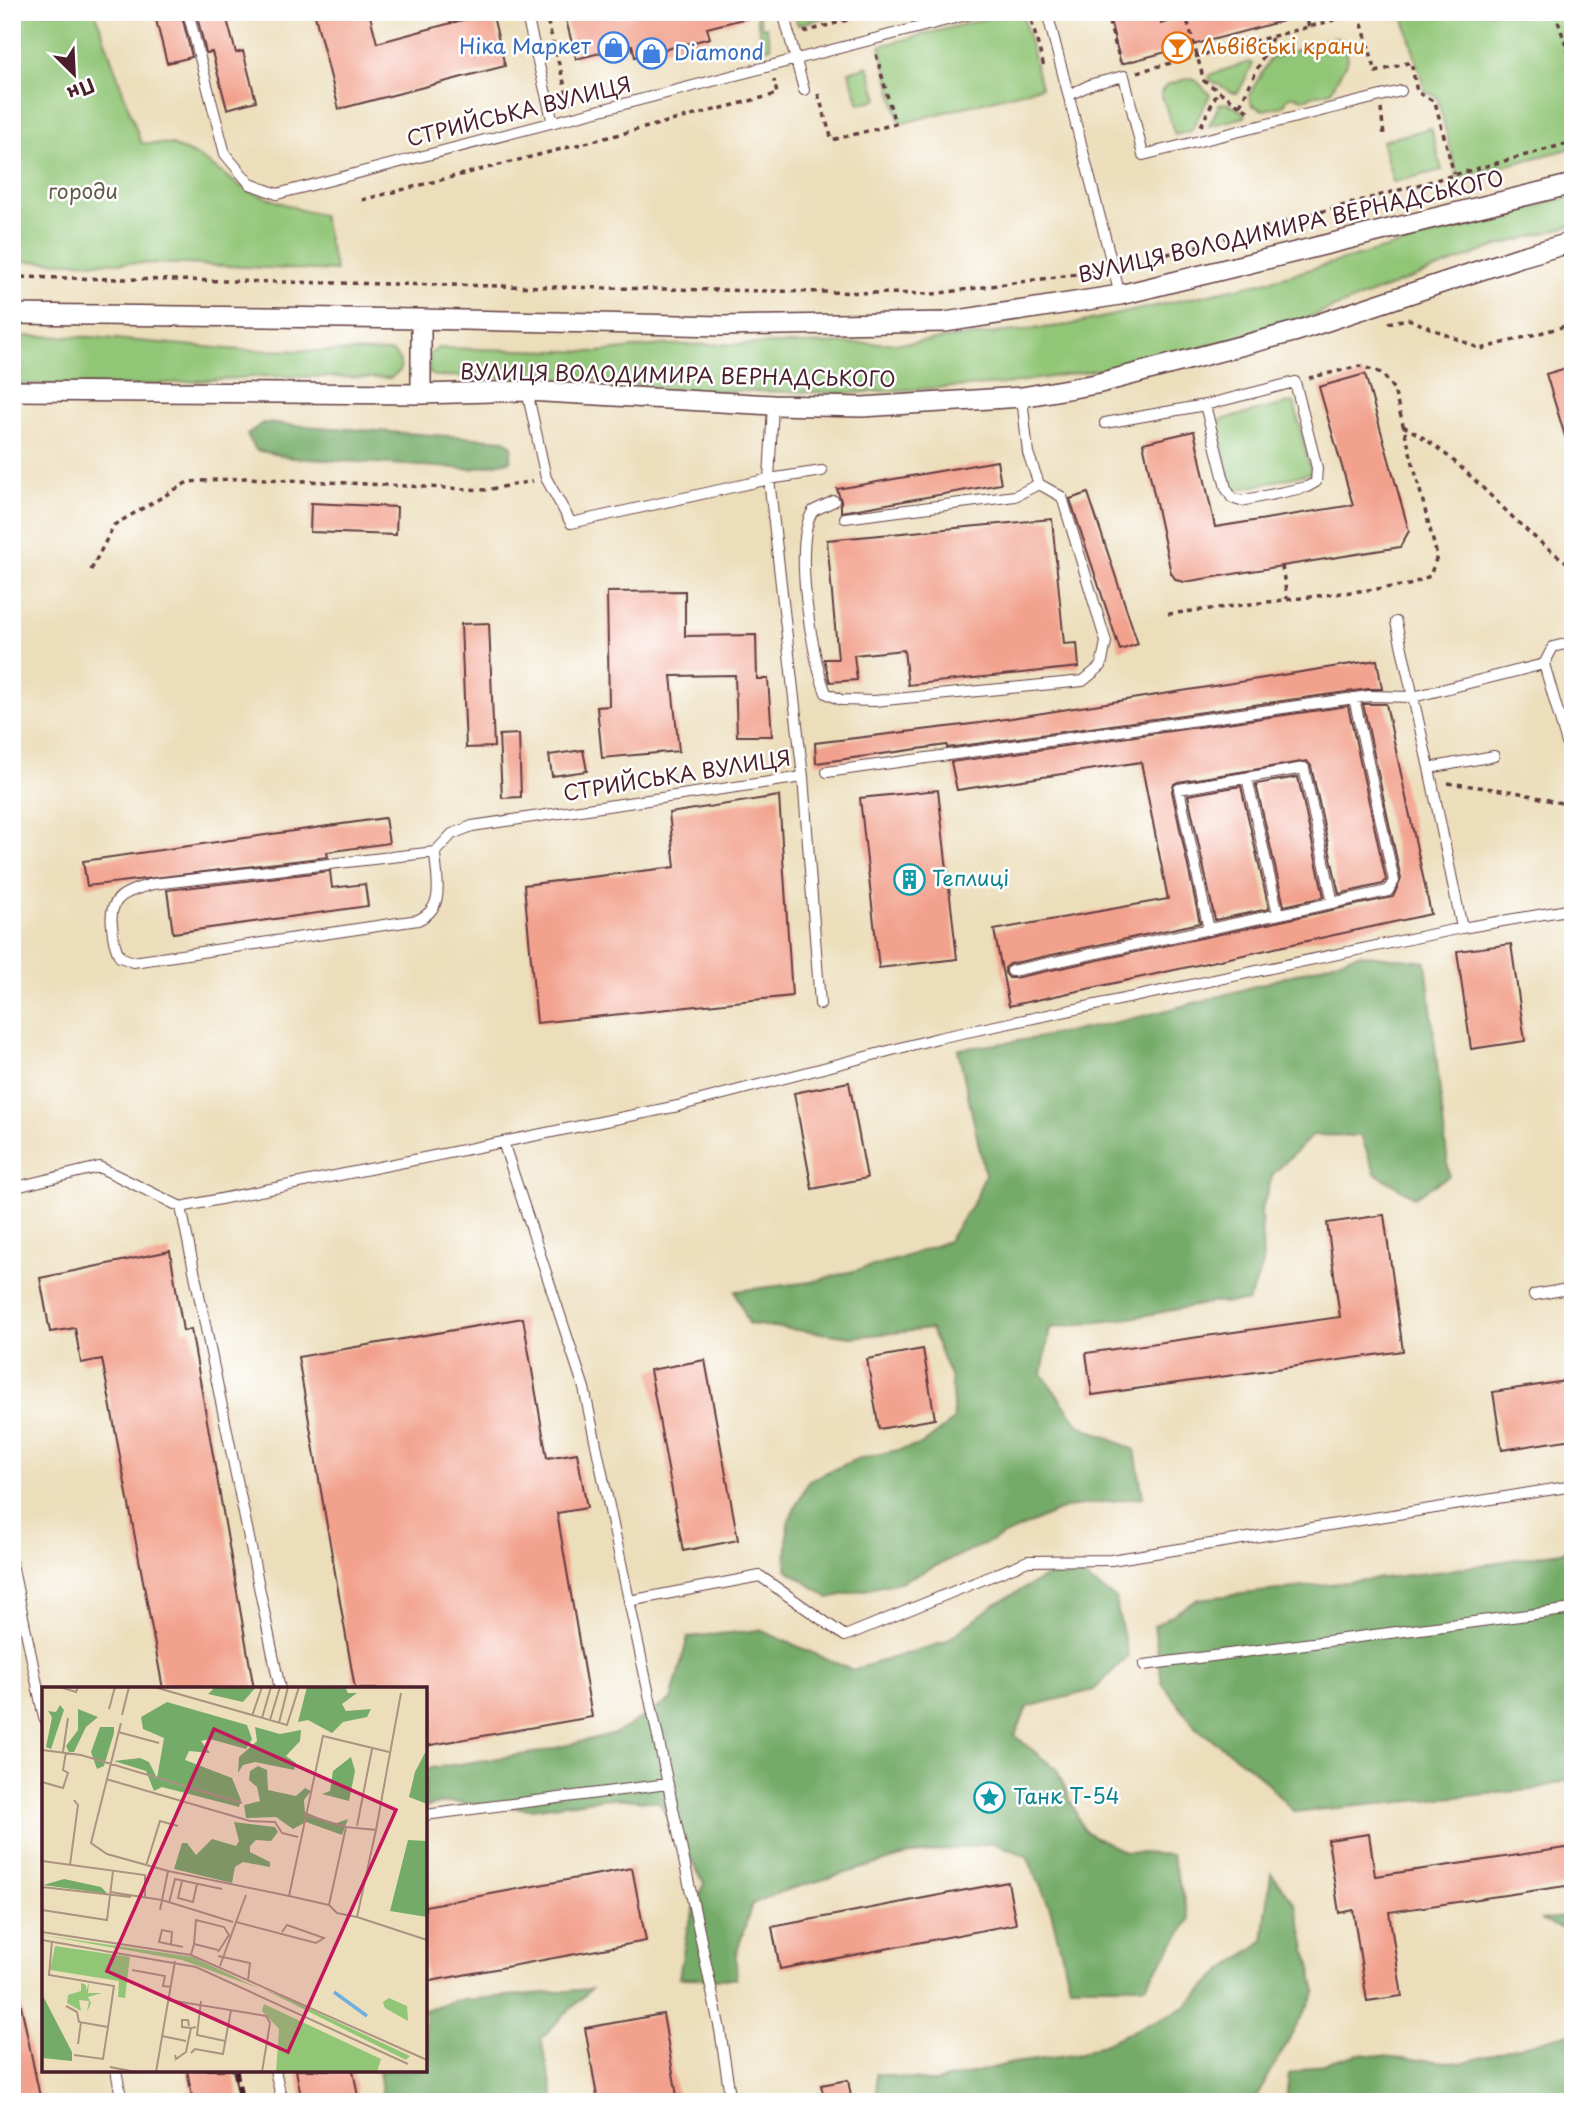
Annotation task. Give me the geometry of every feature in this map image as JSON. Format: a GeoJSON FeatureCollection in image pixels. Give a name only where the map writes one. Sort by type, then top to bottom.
{"type":"FeatureCollection","features":[{"type":"Feature","properties":{"kind":"street","name":"ВУЛИЦЯ ВОЛОДИМИРА ВЕРНАДСЬКОГО"},"geometry":{"type":"LineString","coordinates":[[12,314],[722,326],[945,322],[1120,295],[1573,184]]}},
{"type":"Feature","properties":{"kind":"street","name":"ВУЛИЦЯ ВОЛОДИМИРА ВЕРНАДСЬКОГО"},"geometry":{"type":"LineString","coordinates":[[12,391],[421,394],[527,391],[773,405],[862,407],[1022,397],[1096,384],[1297,331],[1573,242]]}},
{"type":"Feature","properties":{"kind":"street"},"geometry":{"type":"LineString","coordinates":[[421,319],[421,394]]}},
{"type":"Feature","properties":{"kind":"lane","name":"СТРИЙСЬКА ВУЛИЦЯ"},"geometry":{"type":"LineString","coordinates":[[188,12],[225,154],[250,184],[276,194],[978,12]]}},
{"type":"Feature","properties":{"kind":"lane"},"geometry":{"type":"LineString","coordinates":[[526,12],[553,122]]}},
{"type":"Feature","properties":{"kind":"lane"},"geometry":{"type":"LineString","coordinates":[[783,12],[804,90]]}},
{"type":"Feature","properties":{"kind":"lane"},"geometry":{"type":"LineString","coordinates":[[1047,12],[1120,295]]}},
{"type":"Feature","properties":{"kind":"lane"},"geometry":{"type":"LineString","coordinates":[[1069,94],[1092,84],[1124,76],[1143,155],[1401,91]]}},
{"type":"Feature","properties":{"kind":"lane"},"geometry":{"type":"LineString","coordinates":[[1105,423],[1205,405],[1295,382],[1317,468],[1316,482],[1307,487],[1241,501],[1232,498],[1226,488],[1205,405]]}},
{"type":"Feature","properties":{"kind":"lane"},"geometry":{"type":"LineString","coordinates":[[527,391],[546,478],[571,523],[769,479],[822,471]]}},
{"type":"Feature","properties":{"kind":"lane"},"geometry":{"type":"LineString","coordinates":[[834,501],[813,511],[807,526],[805,574],[814,658],[826,693],[841,700],[874,701],[1083,681],[1101,666],[1106,642],[1062,497],[1039,484],[1028,453],[1022,397]]}},
{"type":"Feature","properties":{"kind":"lane","name":"СТРИЙСЬКА ВУЛИЦЯ"},"geometry":{"type":"LineString","coordinates":[[435,852],[452,834],[472,826],[803,777],[769,479],[773,405]]}},
{"type":"Feature","properties":{"kind":"lane"},"geometry":{"type":"LineString","coordinates":[[845,517],[1015,496],[1039,484]]}},
{"type":"Feature","properties":{"kind":"lane"},"geometry":{"type":"LineString","coordinates":[[1396,622],[1462,929]]}},
{"type":"Feature","properties":{"kind":"lane"},"geometry":{"type":"LineString","coordinates":[[1573,642],[1553,647],[1544,664],[1573,764]]}},
{"type":"Feature","properties":{"kind":"lane"},"geometry":{"type":"LineString","coordinates":[[827,772],[1354,698],[1413,697],[1544,664]]}},
{"type":"Feature","properties":{"kind":"lane"},"geometry":{"type":"LineString","coordinates":[[1012,971],[1388,891],[1394,881],[1354,698]]}},
{"type":"Feature","properties":{"kind":"lane"},"geometry":{"type":"LineString","coordinates":[[1430,773],[1494,757]]}},
{"type":"Feature","properties":{"kind":"lane"},"geometry":{"type":"LineString","coordinates":[[1209,930],[1179,789],[1304,768],[1333,903]]}},
{"type":"Feature","properties":{"kind":"lane"},"geometry":{"type":"LineString","coordinates":[[803,777],[820,1004]]}},
{"type":"Feature","properties":{"kind":"lane"},"geometry":{"type":"LineString","coordinates":[[1247,778],[1278,914]]}},
{"type":"Feature","properties":{"kind":"lane"},"geometry":{"type":"LineString","coordinates":[[435,852],[437,904],[430,915],[418,920],[133,962],[120,957],[114,947],[110,913],[115,901],[135,889],[153,884],[435,852]]}},
{"type":"Feature","properties":{"kind":"lane"},"geometry":{"type":"LineString","coordinates":[[12,1188],[99,1167],[181,1207],[678,1106],[938,1038],[1462,929],[1573,909]]}},
{"type":"Feature","properties":{"kind":"lane"},"geometry":{"type":"LineString","coordinates":[[502,1142],[584,1388],[720,2029],[731,2102]]}},
{"type":"Feature","properties":{"kind":"lane"},"geometry":{"type":"LineString","coordinates":[[181,1207],[281,1687]]}},
{"type":"Feature","properties":{"kind":"lane"},"geometry":{"type":"LineString","coordinates":[[1534,1295],[1573,1288]]}},
{"type":"Feature","properties":{"kind":"lane"},"geometry":{"type":"LineString","coordinates":[[629,1601],[760,1576],[845,1636],[1028,1561],[1111,1560],[1573,1486]]}},
{"type":"Feature","properties":{"kind":"lane"},"geometry":{"type":"LineString","coordinates":[[12,1564],[42,1708]]}},
{"type":"Feature","properties":{"kind":"lane"},"geometry":{"type":"LineString","coordinates":[[1144,1665],[1573,1609]]}},
{"type":"Feature","properties":{"kind":"lane"},"geometry":{"type":"LineString","coordinates":[[427,1815],[668,1784]]}},
{"type":"Feature","properties":{"kind":"lane"},"geometry":{"type":"LineString","coordinates":[[116,2072],[122,2102]]}},
{"type":"Feature","properties":{"kind":"lane"},"geometry":{"type":"LineString","coordinates":[[275,2072],[282,2102]]}},
{"type":"Feature","properties":{"kind":"path"},"geometry":{"type":"LineString","coordinates":[[545,12],[571,107]]}},
{"type":"Feature","properties":{"kind":"path"},"geometry":{"type":"LineString","coordinates":[[796,34],[876,12]]}},
{"type":"Feature","properties":{"kind":"path"},"geometry":{"type":"LineString","coordinates":[[1106,12],[1124,76],[1365,12]]}},
{"type":"Feature","properties":{"kind":"path"},"geometry":{"type":"LineString","coordinates":[[1185,12],[1204,81],[1257,117]]}},
{"type":"Feature","properties":{"kind":"path"},"geometry":{"type":"LineString","coordinates":[[1305,12],[1309,27]]}},
{"type":"Feature","properties":{"kind":"path"},"geometry":{"type":"LineString","coordinates":[[1555,12],[1573,66]]}},
{"type":"Feature","properties":{"kind":"path"},"geometry":{"type":"LineString","coordinates":[[1240,105],[1273,36]]}},
{"type":"Feature","properties":{"kind":"path"},"geometry":{"type":"LineString","coordinates":[[817,90],[832,140],[895,124],[874,46]]}},
{"type":"Feature","properties":{"kind":"path"},"geometry":{"type":"LineString","coordinates":[[1199,132],[1218,91]]}},
{"type":"Feature","properties":{"kind":"path"},"geometry":{"type":"LineString","coordinates":[[362,200],[777,94]]}},
{"type":"Feature","properties":{"kind":"path"},"geometry":{"type":"LineString","coordinates":[[12,277],[933,294],[1113,270],[1573,142]]}},
{"type":"Feature","properties":{"kind":"path"},"geometry":{"type":"LineString","coordinates":[[1381,324],[1408,319],[1481,349],[1573,324]]}},
{"type":"Feature","properties":{"kind":"path"},"geometry":{"type":"LineString","coordinates":[[1168,614],[1409,585],[1430,576],[1437,556],[1394,390],[1382,373],[1360,366],[1295,382]]}},
{"type":"Feature","properties":{"kind":"path"},"geometry":{"type":"LineString","coordinates":[[1404,426],[1429,440],[1529,534],[1573,566]]}},
{"type":"Feature","properties":{"kind":"path"},"geometry":{"type":"LineString","coordinates":[[91,570],[114,525],[188,482],[245,478],[486,490],[546,478]]}},
{"type":"Feature","properties":{"kind":"path"},"geometry":{"type":"LineString","coordinates":[[1282,566],[1287,599]]}},
{"type":"Feature","properties":{"kind":"path"},"geometry":{"type":"LineString","coordinates":[[1430,773],[1544,797],[1573,806]]}},
{"type":"Feature","properties":{"kind":"green space","name":"городи"},"geometry":{"type":"Polygon","coordinates":[[[12,12],[95,12],[141,143],[170,144],[201,158],[246,190],[322,215],[336,271],[183,264],[12,261],[12,12]]]}},
{"type":"Feature","properties":{"kind":"green space"},"geometry":{"type":"Polygon","coordinates":[[[755,12],[758,12],[762,27],[766,27],[771,47],[764,49],[755,12]]]}},
{"type":"Feature","properties":{"kind":"green space"},"geometry":{"type":"Polygon","coordinates":[[[794,12],[803,12],[804,15],[815,12],[843,12],[798,25],[794,12]]]}},
{"type":"Feature","properties":{"kind":"green space"},"geometry":{"type":"Polygon","coordinates":[[[1011,12],[1022,12],[1041,87],[900,124],[880,46],[1011,12]]]}},
{"type":"Feature","properties":{"kind":"green space"},"geometry":{"type":"Polygon","coordinates":[[[1402,12],[1573,12],[1573,148],[1458,178],[1437,97],[1425,91],[1402,12]]]}},
{"type":"Feature","properties":{"kind":"green space"},"geometry":{"type":"Polygon","coordinates":[[[1334,37],[1343,42],[1348,59],[1331,91],[1302,99],[1295,96],[1288,98],[1283,106],[1263,110],[1252,105],[1249,95],[1270,59],[1334,37]]]}},
{"type":"Feature","properties":{"kind":"green space"},"geometry":{"type":"Polygon","coordinates":[[[1249,62],[1253,64],[1238,93],[1233,93],[1210,80],[1211,74],[1249,62]]]}},
{"type":"Feature","properties":{"kind":"green space"},"geometry":{"type":"Polygon","coordinates":[[[868,66],[878,99],[859,104],[849,72],[868,66]]]}},
{"type":"Feature","properties":{"kind":"green space"},"geometry":{"type":"Polygon","coordinates":[[[1195,79],[1210,95],[1191,131],[1175,135],[1161,93],[1166,85],[1195,79]]]}},
{"type":"Feature","properties":{"kind":"green space"},"geometry":{"type":"Polygon","coordinates":[[[1227,103],[1244,112],[1245,117],[1209,126],[1219,105],[1227,103]]]}},
{"type":"Feature","properties":{"kind":"green space"},"geometry":{"type":"Polygon","coordinates":[[[1431,128],[1442,170],[1393,182],[1382,141],[1431,128]]]}},
{"type":"Feature","properties":{"kind":"green space"},"geometry":{"type":"Polygon","coordinates":[[[1573,196],[1573,225],[1497,246],[1288,325],[1141,363],[1005,384],[849,393],[680,390],[591,379],[434,376],[429,372],[429,355],[438,348],[598,352],[663,345],[908,343],[1069,325],[1268,281],[1573,196]]]}},
{"type":"Feature","properties":{"kind":"green space"},"geometry":{"type":"Polygon","coordinates":[[[12,336],[92,337],[240,350],[392,352],[399,360],[400,371],[390,378],[265,376],[130,386],[12,384],[12,336]]]}},
{"type":"Feature","properties":{"kind":"green space"},"geometry":{"type":"Polygon","coordinates":[[[1294,402],[1311,473],[1233,491],[1216,421],[1294,402]]]}},
{"type":"Feature","properties":{"kind":"green space"},"geometry":{"type":"Polygon","coordinates":[[[262,423],[505,440],[512,446],[510,461],[471,469],[293,458],[256,450],[247,435],[262,423]]]}},
{"type":"Feature","properties":{"kind":"green space"},"geometry":{"type":"Polygon","coordinates":[[[1359,954],[1426,962],[1449,1176],[1414,1197],[1375,1173],[1361,1136],[1313,1135],[1273,1174],[1261,1211],[1263,1265],[1248,1302],[1210,1303],[1131,1318],[1050,1328],[1042,1374],[1079,1425],[1135,1450],[1143,1497],[1067,1507],[900,1582],[829,1598],[786,1569],[788,1522],[809,1480],[857,1459],[921,1445],[954,1420],[951,1379],[931,1329],[852,1337],[749,1324],[735,1291],[811,1282],[899,1259],[948,1241],[976,1198],[985,1174],[958,1049],[1060,1034],[1161,1012],[1359,954]]]}},
{"type":"Feature","properties":{"kind":"green space"},"geometry":{"type":"Polygon","coordinates":[[[1573,1550],[1573,1779],[1531,1790],[1294,1812],[1253,1769],[1196,1728],[1162,1683],[1154,1626],[1198,1599],[1444,1571],[1573,1550]]]}},
{"type":"Feature","properties":{"kind":"green space"},"geometry":{"type":"Polygon","coordinates":[[[1066,1566],[1115,1598],[1128,1656],[1094,1690],[1027,1707],[1015,1736],[1057,1770],[1084,1831],[1125,1852],[1171,1855],[1190,1920],[1145,1986],[1070,1986],[1050,1908],[1027,1856],[995,1843],[908,1855],[780,1892],[752,1904],[736,1955],[736,1979],[679,1978],[687,1929],[704,1883],[659,1802],[610,1798],[531,1809],[448,1802],[427,1807],[427,1769],[540,1752],[616,1733],[671,1700],[688,1637],[760,1630],[852,1670],[945,1642],[995,1604],[1066,1566]]]}},
{"type":"Feature","properties":{"kind":"green space"},"geometry":{"type":"Polygon","coordinates":[[[1271,1873],[1296,1905],[1316,1991],[1254,2102],[878,2102],[876,2074],[935,2082],[1013,2063],[1081,2054],[1184,2008],[1221,1972],[1263,1941],[1271,1873]]]}},
{"type":"Feature","properties":{"kind":"green space"},"geometry":{"type":"Polygon","coordinates":[[[1573,1916],[1573,1933],[1540,1920],[1573,1916]]]}},
{"type":"Feature","properties":{"kind":"green space"},"geometry":{"type":"Polygon","coordinates":[[[591,1989],[541,2038],[555,2102],[383,2102],[379,2072],[427,2072],[427,2009],[452,2001],[591,1989]]]}},
{"type":"Feature","properties":{"kind":"green space"},"geometry":{"type":"Polygon","coordinates":[[[1573,2032],[1573,2102],[1286,2102],[1289,2074],[1358,2054],[1461,2063],[1573,2032]]]}},
{"type":"Feature","properties":{"kind":"building"},"geometry":{"type":"Polygon","coordinates":[[[154,12],[181,12],[192,57],[167,63],[154,12]]]}},
{"type":"Feature","properties":{"kind":"building"},"geometry":{"type":"Polygon","coordinates":[[[196,12],[225,12],[236,53],[243,51],[256,101],[227,109],[212,52],[206,53],[196,12]]]}},
{"type":"Feature","properties":{"kind":"building"},"geometry":{"type":"Polygon","coordinates":[[[314,12],[369,12],[377,43],[492,12],[505,66],[339,109],[314,12]]]}},
{"type":"Feature","properties":{"kind":"building"},"geometry":{"type":"Polygon","coordinates":[[[564,12],[612,12],[614,18],[637,12],[746,12],[747,18],[707,28],[710,38],[635,57],[632,45],[576,59],[564,12]]]}},
{"type":"Feature","properties":{"kind":"building"},"geometry":{"type":"Polygon","coordinates":[[[1108,12],[1158,12],[1161,24],[1205,12],[1298,12],[1298,17],[1121,64],[1108,12]]]}},
{"type":"Feature","properties":{"kind":"building"},"geometry":{"type":"Polygon","coordinates":[[[1573,366],[1573,449],[1569,449],[1546,374],[1573,366]]]}},
{"type":"Feature","properties":{"kind":"building"},"geometry":{"type":"Polygon","coordinates":[[[1365,374],[1409,531],[1400,547],[1184,582],[1176,580],[1171,573],[1143,443],[1194,431],[1215,527],[1353,505],[1319,387],[1365,374]]]}},
{"type":"Feature","properties":{"kind":"building"},"geometry":{"type":"Polygon","coordinates":[[[997,461],[1001,484],[841,512],[837,489],[997,461]]]}},
{"type":"Feature","properties":{"kind":"building"},"geometry":{"type":"Polygon","coordinates":[[[1088,493],[1138,644],[1120,650],[1070,499],[1088,493]]]}},
{"type":"Feature","properties":{"kind":"building"},"geometry":{"type":"Polygon","coordinates":[[[311,503],[397,507],[396,535],[310,532],[311,503]]]}},
{"type":"Feature","properties":{"kind":"building"},"geometry":{"type":"Polygon","coordinates":[[[1052,519],[1064,644],[1077,643],[1079,667],[908,685],[904,650],[854,655],[857,680],[830,682],[824,659],[838,659],[827,540],[1052,519]]]}},
{"type":"Feature","properties":{"kind":"building"},"geometry":{"type":"Polygon","coordinates":[[[685,591],[685,636],[756,635],[757,679],[768,679],[772,736],[737,736],[735,675],[671,676],[679,751],[602,758],[597,707],[609,706],[607,592],[685,591]]]}},
{"type":"Feature","properties":{"kind":"building"},"geometry":{"type":"Polygon","coordinates":[[[489,623],[494,747],[466,748],[461,624],[489,623]]]}},
{"type":"Feature","properties":{"kind":"building"},"geometry":{"type":"Polygon","coordinates":[[[1377,660],[1382,689],[947,748],[947,745],[816,763],[815,743],[980,723],[1377,660]]]}},
{"type":"Feature","properties":{"kind":"building"},"geometry":{"type":"Polygon","coordinates":[[[1363,704],[1386,704],[1431,914],[1009,1006],[994,930],[1168,899],[1141,762],[957,790],[951,762],[1348,706],[1386,880],[1383,884],[1339,894],[1311,766],[1307,761],[1178,782],[1174,784],[1172,791],[1200,923],[1010,964],[1005,968],[1005,973],[1009,978],[1014,978],[1393,897],[1401,879],[1363,704]]]}},
{"type":"Feature","properties":{"kind":"building"},"geometry":{"type":"Polygon","coordinates":[[[519,734],[521,797],[502,798],[499,735],[519,734]]]}},
{"type":"Feature","properties":{"kind":"building"},"geometry":{"type":"Polygon","coordinates":[[[583,750],[587,771],[552,776],[549,755],[583,750]]]}},
{"type":"Feature","properties":{"kind":"building"},"geometry":{"type":"Polygon","coordinates":[[[1298,777],[1324,897],[1284,906],[1256,784],[1298,777]]]}},
{"type":"Feature","properties":{"kind":"building"},"geometry":{"type":"Polygon","coordinates":[[[1241,786],[1269,909],[1215,920],[1188,795],[1241,786]]]}},
{"type":"Feature","properties":{"kind":"building","name":"Теплиці"},"geometry":{"type":"Polygon","coordinates":[[[938,790],[957,959],[879,968],[860,798],[938,790]]]}},
{"type":"Feature","properties":{"kind":"building"},"geometry":{"type":"Polygon","coordinates":[[[779,796],[792,996],[537,1023],[524,885],[675,867],[669,813],[779,796]]]}},
{"type":"Feature","properties":{"kind":"building"},"geometry":{"type":"Polygon","coordinates":[[[385,818],[389,843],[327,852],[328,857],[87,886],[83,861],[385,818]]]}},
{"type":"Feature","properties":{"kind":"building"},"geometry":{"type":"Polygon","coordinates":[[[330,871],[332,888],[365,884],[368,906],[173,933],[167,890],[330,871]]]}},
{"type":"Feature","properties":{"kind":"building"},"geometry":{"type":"Polygon","coordinates":[[[1511,944],[1525,1041],[1471,1049],[1457,951],[1511,944]]]}},
{"type":"Feature","properties":{"kind":"building"},"geometry":{"type":"Polygon","coordinates":[[[849,1082],[867,1178],[812,1189],[794,1093],[849,1082]]]}},
{"type":"Feature","properties":{"kind":"building"},"geometry":{"type":"Polygon","coordinates":[[[1384,1215],[1403,1351],[1092,1395],[1086,1353],[1340,1317],[1327,1223],[1384,1215]]]}},
{"type":"Feature","properties":{"kind":"building"},"geometry":{"type":"Polygon","coordinates":[[[170,1251],[183,1331],[191,1329],[254,1687],[163,1687],[102,1359],[81,1363],[75,1328],[50,1332],[40,1278],[170,1251]]]}},
{"type":"Feature","properties":{"kind":"building"},"geometry":{"type":"Polygon","coordinates":[[[523,1318],[547,1458],[577,1453],[587,1508],[557,1513],[592,1717],[427,1746],[427,1687],[355,1687],[298,1357],[523,1318]]]}},
{"type":"Feature","properties":{"kind":"building"},"geometry":{"type":"Polygon","coordinates":[[[923,1349],[935,1419],[879,1429],[867,1359],[923,1349]]]}},
{"type":"Feature","properties":{"kind":"building"},"geometry":{"type":"Polygon","coordinates":[[[705,1360],[738,1540],[683,1551],[650,1370],[705,1360]]]}},
{"type":"Feature","properties":{"kind":"building"},"geometry":{"type":"Polygon","coordinates":[[[1573,1380],[1573,1439],[1502,1450],[1493,1392],[1573,1380]]]}},
{"type":"Feature","properties":{"kind":"building"},"geometry":{"type":"Polygon","coordinates":[[[1369,1834],[1375,1876],[1573,1847],[1573,1885],[1389,1912],[1402,1996],[1367,2001],[1353,1910],[1339,1913],[1328,1840],[1369,1834]]]}},
{"type":"Feature","properties":{"kind":"building"},"geometry":{"type":"Polygon","coordinates":[[[632,1868],[646,1941],[427,1982],[427,1906],[632,1868]]]}},
{"type":"Feature","properties":{"kind":"building"},"geometry":{"type":"Polygon","coordinates":[[[1008,1882],[1016,1924],[780,1969],[772,1927],[1008,1882]]]}},
{"type":"Feature","properties":{"kind":"building"},"geometry":{"type":"Polygon","coordinates":[[[20,2000],[41,2102],[12,2102],[12,2001],[20,2000]]]}},
{"type":"Feature","properties":{"kind":"building"},"geometry":{"type":"Polygon","coordinates":[[[663,2014],[678,2102],[598,2102],[585,2028],[663,2014]]]}},
{"type":"Feature","properties":{"kind":"building"},"geometry":{"type":"Polygon","coordinates":[[[187,2072],[233,2072],[240,2102],[193,2102],[187,2072]]]}},
{"type":"Feature","properties":{"kind":"building"},"geometry":{"type":"Polygon","coordinates":[[[296,2072],[353,2072],[359,2102],[302,2102],[296,2072]]]}},
{"type":"Feature","properties":{"kind":"building"},"geometry":{"type":"Polygon","coordinates":[[[848,2080],[852,2102],[825,2102],[821,2085],[848,2080]]]}},
{"type":"Feature","properties":{"kind":"railway"},"geometry":{"type":"LineString","coordinates":[[236,2072],[242,2102]]}},
{"type":"Feature","properties":{"kind":"place","name":"Ніка Маркет"},"geometry":{"type":"Point","coordinates":[614,47]}},
{"type":"Feature","properties":{"kind":"place","name":"Львівські крани"},"geometry":{"type":"Point","coordinates":[1178,47]}},
{"type":"Feature","properties":{"kind":"place","name":"Diamond"},"geometry":{"type":"Point","coordinates":[651,53]}},
{"type":"Feature","properties":{"kind":"place","name":"Теплиці"},"geometry":{"type":"Point","coordinates":[909,879]}},
{"type":"Feature","properties":{"kind":"place","name":"Танк Т-54"},"geometry":{"type":"Point","coordinates":[990,1797]}}]}
